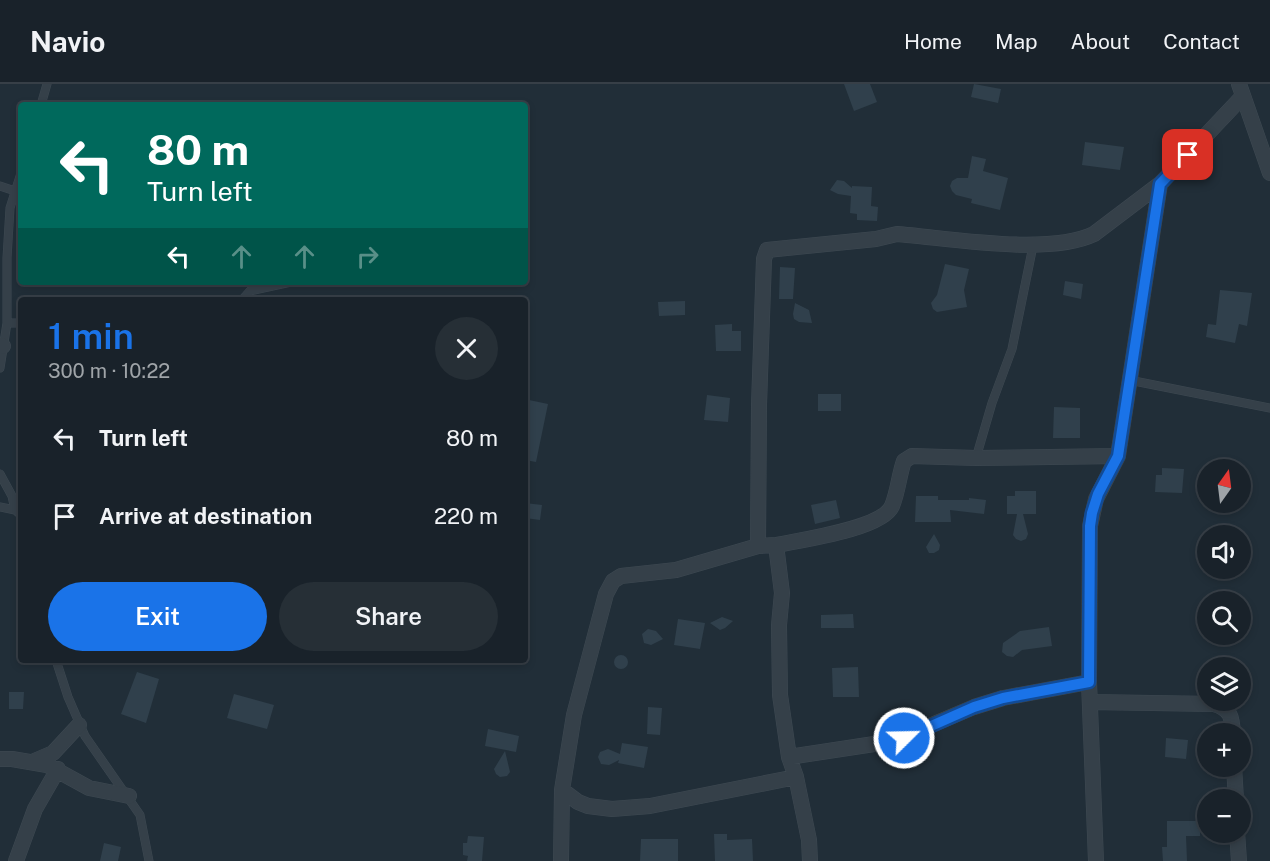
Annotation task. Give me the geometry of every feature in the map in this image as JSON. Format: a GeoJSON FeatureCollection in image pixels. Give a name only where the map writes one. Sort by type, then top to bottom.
{"type":"FeatureCollection","features":[{"type":"Feature","properties":{"kind":"street"},"geometry":{"type":"LineString","coordinates":[[758,546],[759,405],[765,252],[772,249],[876,239],[897,234],[1033,246],[1085,238],[1094,234],[1160,184],[1241,90],[1270,173]]}},
{"type":"Feature","properties":{"kind":"street"},"geometry":{"type":"LineString","coordinates":[[1096,861],[1089,682],[1090,526],[1098,494],[1118,456],[1160,184]]}},
{"type":"Feature","properties":{"kind":"street"},"geometry":{"type":"LineString","coordinates":[[561,861],[562,790],[574,715],[606,594],[613,581],[621,576],[685,568],[758,546],[776,545],[855,528],[880,519],[892,507],[902,466],[907,457],[1118,456]]}},
{"type":"Feature","properties":{"kind":"street"},"geometry":{"type":"LineString","coordinates":[[776,545],[782,593],[779,625],[780,695],[789,757],[796,777],[809,840],[810,861]]}},
{"type":"Feature","properties":{"kind":"street"},"geometry":{"type":"LineString","coordinates":[[789,757],[894,741],[993,701],[1089,682]]}},
{"type":"Feature","properties":{"kind":"street"},"geometry":{"type":"LineString","coordinates":[[1090,702],[1214,704],[1227,709],[1231,714],[1232,723]]}},
{"type":"Feature","properties":{"kind":"street"},"geometry":{"type":"LineString","coordinates":[[32,762],[53,753],[79,725]]}},
{"type":"Feature","properties":{"kind":"street"},"geometry":{"type":"LineString","coordinates":[[0,759],[32,762],[58,770],[89,788],[129,796]]}},
{"type":"Feature","properties":{"kind":"street"},"geometry":{"type":"LineString","coordinates":[[16,861],[35,809],[58,770]]}},
{"type":"Feature","properties":{"kind":"street"},"geometry":{"type":"LineString","coordinates":[[562,790],[578,802],[588,806],[612,809],[650,806],[796,777]]}},
{"type":"Feature","properties":{"kind":"street"},"geometry":{"type":"LineString","coordinates":[[1238,843],[1239,861]]}},
{"type":"Feature","properties":{"kind":"lane"},"geometry":{"type":"LineString","coordinates":[[42,102],[47,84]]}},
{"type":"Feature","properties":{"kind":"lane"},"geometry":{"type":"LineString","coordinates":[[0,368],[6,323],[10,208],[18,182]]}},
{"type":"Feature","properties":{"kind":"lane"},"geometry":{"type":"LineString","coordinates":[[0,186],[15,191]]}},
{"type":"Feature","properties":{"kind":"lane"},"geometry":{"type":"LineString","coordinates":[[976,458],[992,403],[1012,349],[1033,246]]}},
{"type":"Feature","properties":{"kind":"lane"},"geometry":{"type":"LineString","coordinates":[[245,297],[250,291],[281,285]]}},
{"type":"Feature","properties":{"kind":"lane"},"geometry":{"type":"LineString","coordinates":[[6,323],[18,323]]}},
{"type":"Feature","properties":{"kind":"lane"},"geometry":{"type":"LineString","coordinates":[[1129,380],[1270,408]]}},
{"type":"Feature","properties":{"kind":"lane"},"geometry":{"type":"LineString","coordinates":[[0,474],[18,512]]}},
{"type":"Feature","properties":{"kind":"lane"},"geometry":{"type":"LineString","coordinates":[[0,507],[18,512]]}},
{"type":"Feature","properties":{"kind":"lane"},"geometry":{"type":"LineString","coordinates":[[57,663],[85,736],[129,796],[140,815],[149,861]]}},
{"type":"Feature","properties":{"kind":"building"},"geometry":{"type":"Polygon","coordinates":[[[844,84],[870,84],[877,102],[854,111],[844,84]]]}},
{"type":"Feature","properties":{"kind":"building"},"geometry":{"type":"Polygon","coordinates":[[[974,84],[1001,89],[998,103],[971,97],[974,84]]]}},
{"type":"Feature","properties":{"kind":"building"},"geometry":{"type":"Polygon","coordinates":[[[1085,142],[1124,147],[1120,170],[1082,165],[1085,142]]]}},
{"type":"Feature","properties":{"kind":"building"},"geometry":{"type":"Polygon","coordinates":[[[972,156],[986,159],[983,171],[1008,178],[1000,210],[971,203],[972,199],[956,195],[952,191],[950,186],[952,181],[957,178],[968,178],[972,156]]]}},
{"type":"Feature","properties":{"kind":"building"},"geometry":{"type":"Polygon","coordinates":[[[837,180],[844,181],[852,188],[852,186],[872,187],[871,206],[878,207],[877,221],[857,220],[857,214],[850,213],[851,196],[830,190],[837,180]]]}},
{"type":"Feature","properties":{"kind":"building"},"geometry":{"type":"Polygon","coordinates":[[[945,264],[969,269],[964,290],[967,307],[937,312],[931,303],[937,295],[945,264]]]}},
{"type":"Feature","properties":{"kind":"building"},"geometry":{"type":"Polygon","coordinates":[[[780,267],[795,268],[793,299],[779,299],[780,267]]]}},
{"type":"Feature","properties":{"kind":"building"},"geometry":{"type":"Polygon","coordinates":[[[1065,281],[1083,284],[1081,299],[1063,295],[1065,281]]]}},
{"type":"Feature","properties":{"kind":"building"},"geometry":{"type":"Polygon","coordinates":[[[1220,290],[1252,293],[1247,326],[1239,324],[1235,343],[1206,337],[1208,324],[1216,325],[1220,290]]]}},
{"type":"Feature","properties":{"kind":"building"},"geometry":{"type":"Polygon","coordinates":[[[685,301],[685,315],[659,316],[658,302],[685,301]]]}},
{"type":"Feature","properties":{"kind":"building"},"geometry":{"type":"Polygon","coordinates":[[[795,303],[809,310],[812,323],[799,322],[794,319],[795,303]]]}},
{"type":"Feature","properties":{"kind":"building"},"geometry":{"type":"Polygon","coordinates":[[[732,324],[732,331],[741,331],[741,351],[716,351],[715,325],[732,324]]]}},
{"type":"Feature","properties":{"kind":"building"},"geometry":{"type":"Polygon","coordinates":[[[818,394],[841,394],[841,411],[818,411],[818,394]]]}},
{"type":"Feature","properties":{"kind":"building"},"geometry":{"type":"Polygon","coordinates":[[[707,395],[730,398],[728,422],[704,420],[707,395]]]}},
{"type":"Feature","properties":{"kind":"building"},"geometry":{"type":"Polygon","coordinates":[[[529,400],[548,404],[536,462],[528,461],[529,400]]]}},
{"type":"Feature","properties":{"kind":"building"},"geometry":{"type":"Polygon","coordinates":[[[1054,407],[1080,408],[1080,438],[1053,438],[1054,407]]]}},
{"type":"Feature","properties":{"kind":"building"},"geometry":{"type":"Polygon","coordinates":[[[1162,468],[1184,469],[1182,493],[1155,492],[1156,475],[1162,475],[1162,468]]]}},
{"type":"Feature","properties":{"kind":"building"},"geometry":{"type":"Polygon","coordinates":[[[1015,491],[1036,491],[1036,514],[1023,514],[1028,534],[1026,539],[1021,541],[1013,535],[1017,514],[1007,514],[1007,496],[1015,496],[1015,491]]]}},
{"type":"Feature","properties":{"kind":"building"},"geometry":{"type":"Polygon","coordinates":[[[916,496],[938,496],[938,500],[969,500],[969,498],[986,500],[984,514],[950,510],[951,522],[915,522],[916,496]]]}},
{"type":"Feature","properties":{"kind":"building"},"geometry":{"type":"Polygon","coordinates":[[[836,500],[840,518],[815,524],[811,505],[836,500]]]}},
{"type":"Feature","properties":{"kind":"building"},"geometry":{"type":"Polygon","coordinates":[[[528,503],[542,505],[540,520],[528,518],[528,503]]]}},
{"type":"Feature","properties":{"kind":"building"},"geometry":{"type":"Polygon","coordinates":[[[934,534],[940,545],[939,550],[929,553],[926,547],[934,534]]]}},
{"type":"Feature","properties":{"kind":"building"},"geometry":{"type":"Polygon","coordinates":[[[853,614],[854,628],[821,628],[821,615],[853,614]]]}},
{"type":"Feature","properties":{"kind":"building"},"geometry":{"type":"Polygon","coordinates":[[[722,617],[733,621],[720,630],[710,623],[722,617]]]}},
{"type":"Feature","properties":{"kind":"building"},"geometry":{"type":"Polygon","coordinates":[[[678,619],[705,623],[700,649],[674,645],[678,619]]]}},
{"type":"Feature","properties":{"kind":"building"},"geometry":{"type":"Polygon","coordinates":[[[1049,627],[1052,646],[1022,650],[1013,657],[1002,652],[1003,643],[1020,631],[1049,627]]]}},
{"type":"Feature","properties":{"kind":"building"},"geometry":{"type":"Polygon","coordinates":[[[648,629],[656,631],[663,639],[651,645],[644,643],[642,634],[648,629]]]}},
{"type":"Feature","properties":{"kind":"building"},"geometry":{"type":"Polygon","coordinates":[[[618,655],[624,655],[628,662],[624,669],[618,669],[614,665],[614,659],[618,655]]]}},
{"type":"Feature","properties":{"kind":"building"},"geometry":{"type":"Polygon","coordinates":[[[858,667],[859,697],[833,697],[832,668],[858,667]]]}},
{"type":"Feature","properties":{"kind":"building"},"geometry":{"type":"Polygon","coordinates":[[[137,672],[159,679],[146,723],[121,714],[137,672]]]}},
{"type":"Feature","properties":{"kind":"building"},"geometry":{"type":"Polygon","coordinates":[[[9,692],[24,692],[23,709],[9,709],[9,692]]]}},
{"type":"Feature","properties":{"kind":"building"},"geometry":{"type":"Polygon","coordinates":[[[234,694],[274,705],[267,729],[227,718],[234,694]]]}},
{"type":"Feature","properties":{"kind":"building"},"geometry":{"type":"Polygon","coordinates":[[[648,707],[662,708],[660,735],[647,734],[648,707]]]}},
{"type":"Feature","properties":{"kind":"building"},"geometry":{"type":"Polygon","coordinates":[[[488,729],[519,736],[516,752],[485,746],[488,729]]]}},
{"type":"Feature","properties":{"kind":"building"},"geometry":{"type":"Polygon","coordinates":[[[1166,738],[1188,740],[1186,759],[1165,757],[1166,738]]]}},
{"type":"Feature","properties":{"kind":"building"},"geometry":{"type":"Polygon","coordinates":[[[622,743],[648,747],[644,768],[618,763],[619,760],[609,765],[601,764],[598,757],[600,752],[608,749],[620,754],[622,743]]]}},
{"type":"Feature","properties":{"kind":"building"},"geometry":{"type":"Polygon","coordinates":[[[505,751],[510,772],[507,776],[500,777],[494,769],[505,751]]]}},
{"type":"Feature","properties":{"kind":"building"},"geometry":{"type":"Polygon","coordinates":[[[1167,821],[1197,821],[1197,836],[1186,836],[1187,861],[1163,861],[1162,847],[1167,847],[1167,821]]]}},
{"type":"Feature","properties":{"kind":"building"},"geometry":{"type":"Polygon","coordinates":[[[714,834],[727,834],[727,840],[752,839],[753,861],[715,861],[714,834]]]}},
{"type":"Feature","properties":{"kind":"building"},"geometry":{"type":"Polygon","coordinates":[[[468,836],[484,837],[482,861],[467,861],[468,856],[463,855],[463,843],[467,843],[468,836]]]}},
{"type":"Feature","properties":{"kind":"building"},"geometry":{"type":"Polygon","coordinates":[[[641,839],[678,839],[678,861],[640,861],[641,839]]]}},
{"type":"Feature","properties":{"kind":"building"},"geometry":{"type":"Polygon","coordinates":[[[104,843],[121,847],[118,861],[100,861],[104,843]]]}},
{"type":"Feature","properties":{"kind":"route"},"geometry":{"type":"LineString","coordinates":[[904,738],[974,707],[1003,698],[1089,682],[1092,513],[1098,494],[1118,456],[1160,184],[1188,155]]}}]}
